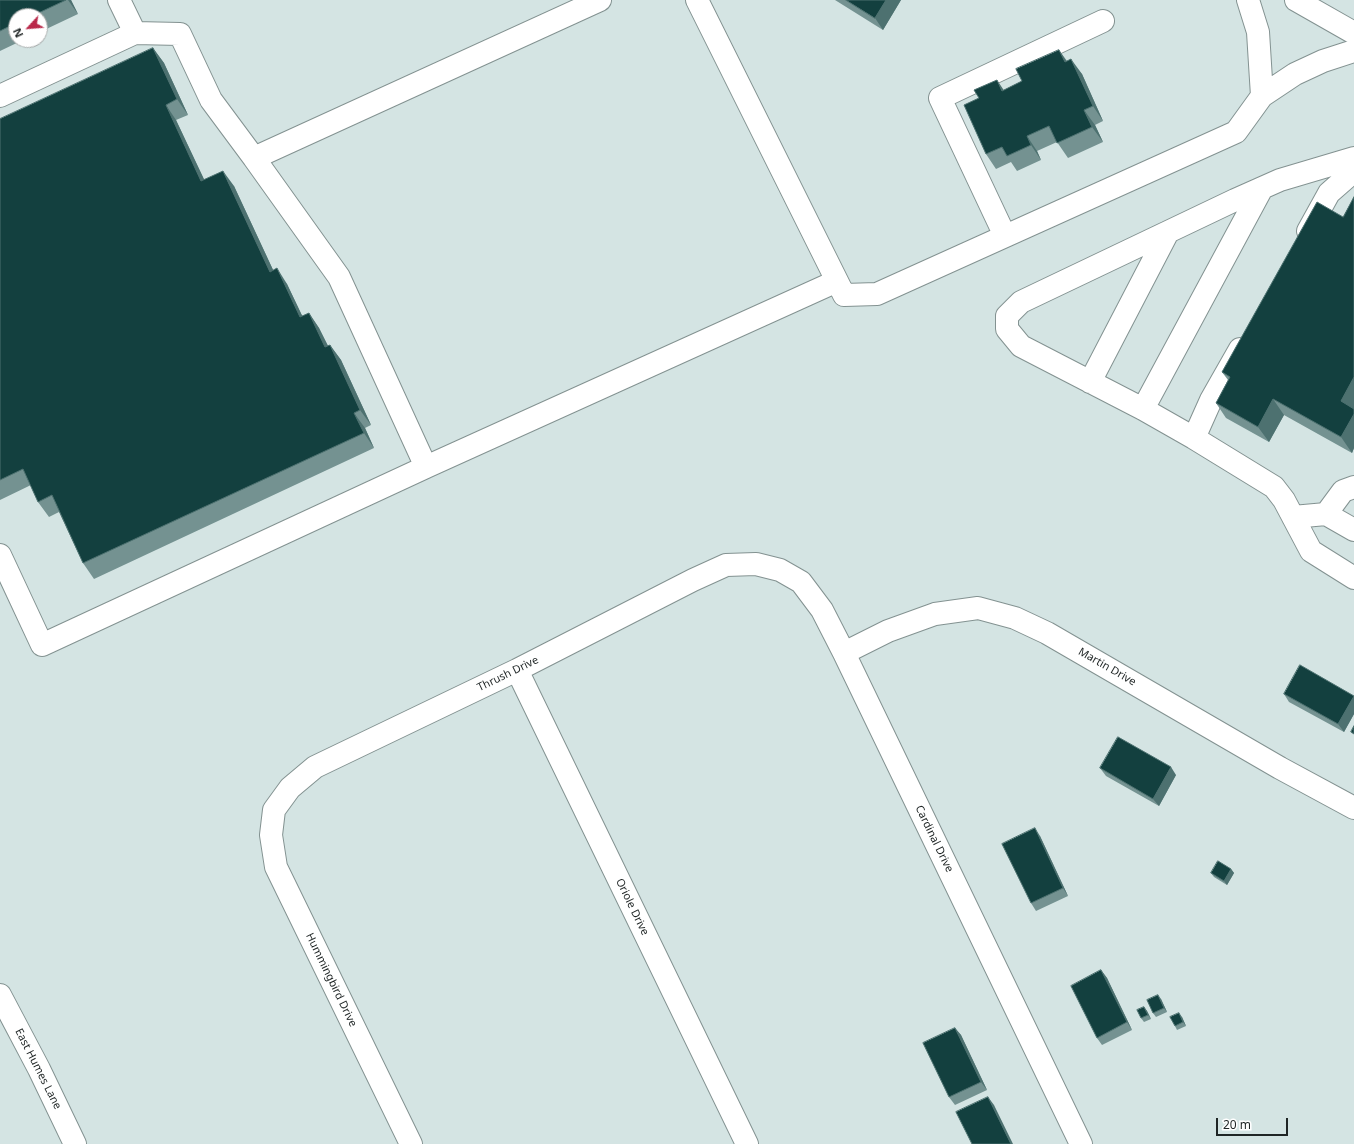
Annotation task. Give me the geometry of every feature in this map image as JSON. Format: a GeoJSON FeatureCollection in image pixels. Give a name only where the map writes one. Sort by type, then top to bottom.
{"type":"FeatureCollection","features":[{"type":"Feature","properties":{"kind":"street"},"geometry":{"type":"LineString","coordinates":[[119,0],[135,33]]}},
{"type":"Feature","properties":{"kind":"street"},"geometry":{"type":"LineString","coordinates":[[254,158],[600,0]]}},
{"type":"Feature","properties":{"kind":"street"},"geometry":{"type":"LineString","coordinates":[[697,0],[844,295],[877,294],[1236,132],[1262,96],[1295,74],[1323,62],[1354,52]]}},
{"type":"Feature","properties":{"kind":"street"},"geometry":{"type":"LineString","coordinates":[[1248,0],[1258,32],[1262,96]]}},
{"type":"Feature","properties":{"kind":"street"},"geometry":{"type":"LineString","coordinates":[[1296,0],[1354,33]]}},
{"type":"Feature","properties":{"kind":"street"},"geometry":{"type":"LineString","coordinates":[[1005,236],[940,98],[1103,21]]}},
{"type":"Feature","properties":{"kind":"street"},"geometry":{"type":"LineString","coordinates":[[0,96],[135,33],[180,34],[211,100],[339,277],[426,467]]}},
{"type":"Feature","properties":{"kind":"street"},"geometry":{"type":"LineString","coordinates":[[1354,158],[1280,180],[1262,188],[1021,302],[1006,316],[1007,329],[1021,346],[1143,409],[1274,487],[1284,500],[1311,551],[1354,578]]}},
{"type":"Feature","properties":{"kind":"street"},"geometry":{"type":"LineString","coordinates":[[1298,248],[1329,193],[1354,171]]}},
{"type":"Feature","properties":{"kind":"street"},"geometry":{"type":"LineString","coordinates":[[1143,409],[1262,188]]}},
{"type":"Feature","properties":{"kind":"street"},"geometry":{"type":"LineString","coordinates":[[1090,382],[1168,232]]}},
{"type":"Feature","properties":{"kind":"street"},"geometry":{"type":"LineString","coordinates":[[0,555],[42,645],[426,467],[837,281]]}},
{"type":"Feature","properties":{"kind":"street"},"geometry":{"type":"LineString","coordinates":[[1194,438],[1211,400],[1250,331]]}},
{"type":"Feature","properties":{"kind":"street"},"geometry":{"type":"LineString","coordinates":[[1326,514],[1344,491],[1354,487]]}},
{"type":"Feature","properties":{"kind":"street"},"geometry":{"type":"LineString","coordinates":[[1293,517],[1326,514],[1354,530]]}},
{"type":"Feature","properties":{"kind":"street","name":"Cardinal Drive"},"geometry":{"type":"LineString","coordinates":[[756,564],[780,570],[801,582],[822,610],[1081,1144]]}},
{"type":"Feature","properties":{"kind":"street","name":"Thrush Drive"},"geometry":{"type":"LineString","coordinates":[[274,810],[290,788],[315,767],[517,670],[693,580],[726,565],[756,564]]}},
{"type":"Feature","properties":{"kind":"street","name":"Martin Drive"},"geometry":{"type":"LineString","coordinates":[[844,653],[888,631],[935,614],[978,608],[1015,618],[1047,633],[1280,768],[1354,808]]}},
{"type":"Feature","properties":{"kind":"street","name":"Oriole Drive"},"geometry":{"type":"LineString","coordinates":[[517,670],[747,1144]]}},
{"type":"Feature","properties":{"kind":"street","name":"Hummingbird Drive"},"geometry":{"type":"LineString","coordinates":[[274,810],[271,835],[276,867],[410,1144]]}},
{"type":"Feature","properties":{"kind":"street","name":"East Humes Lane"},"geometry":{"type":"LineString","coordinates":[[0,995],[39,1069],[75,1144]]}},
{"type":"Feature","properties":{"kind":"building"},"geometry":{"type":"Polygon","coordinates":[[[0,0],[66,0],[48,8],[8,8],[8,27],[0,31],[0,0]]]}},
{"type":"Feature","properties":{"kind":"building"},"geometry":{"type":"Polygon","coordinates":[[[846,0],[886,0],[875,18],[846,0]]]}},
{"type":"Feature","properties":{"kind":"building"},"geometry":{"type":"Polygon","coordinates":[[[153,48],[177,99],[166,105],[201,181],[223,171],[270,272],[277,268],[300,317],[309,313],[325,347],[330,345],[360,410],[354,413],[364,433],[83,563],[52,495],[38,502],[23,469],[0,480],[0,119],[153,48]]]}},
{"type":"Feature","properties":{"kind":"building"},"geometry":{"type":"Polygon","coordinates":[[[1059,50],[1065,62],[1071,59],[1093,106],[1084,110],[1092,127],[1057,143],[1049,126],[1027,136],[1031,145],[1007,156],[1002,147],[986,154],[964,105],[979,98],[974,90],[997,80],[1002,91],[1022,81],[1016,69],[1059,50]]]}},
{"type":"Feature","properties":{"kind":"building"},"geometry":{"type":"Polygon","coordinates":[[[1354,197],[1354,377],[1341,401],[1354,409],[1354,414],[1341,437],[1273,399],[1258,427],[1216,403],[1230,377],[1222,372],[1317,202],[1343,217],[1354,197]]]}},
{"type":"Feature","properties":{"kind":"building"},"geometry":{"type":"Polygon","coordinates":[[[1300,665],[1354,696],[1338,724],[1284,694],[1300,665]]]}},
{"type":"Feature","properties":{"kind":"building"},"geometry":{"type":"Polygon","coordinates":[[[1354,726],[1354,734],[1351,732],[1354,726]]]}},
{"type":"Feature","properties":{"kind":"building"},"geometry":{"type":"Polygon","coordinates":[[[1118,737],[1171,767],[1153,799],[1100,768],[1118,737]]]}},
{"type":"Feature","properties":{"kind":"building"},"geometry":{"type":"Polygon","coordinates":[[[1035,828],[1063,888],[1031,903],[1002,844],[1035,828]]]}},
{"type":"Feature","properties":{"kind":"building"},"geometry":{"type":"Polygon","coordinates":[[[1218,861],[1231,869],[1224,881],[1211,873],[1218,861]]]}},
{"type":"Feature","properties":{"kind":"building"},"geometry":{"type":"Polygon","coordinates":[[[1101,970],[1127,1022],[1097,1038],[1071,986],[1101,970]]]}},
{"type":"Feature","properties":{"kind":"building"},"geometry":{"type":"Polygon","coordinates":[[[1158,995],[1164,1008],[1153,1013],[1147,1000],[1158,995]]]}},
{"type":"Feature","properties":{"kind":"building"},"geometry":{"type":"Polygon","coordinates":[[[1144,1007],[1148,1015],[1141,1018],[1137,1010],[1144,1007]]]}},
{"type":"Feature","properties":{"kind":"building"},"geometry":{"type":"Polygon","coordinates":[[[1179,1013],[1183,1022],[1175,1026],[1170,1017],[1179,1013]]]}},
{"type":"Feature","properties":{"kind":"building"},"geometry":{"type":"Polygon","coordinates":[[[955,1028],[981,1082],[949,1097],[923,1043],[955,1028]]]}},
{"type":"Feature","properties":{"kind":"building"},"geometry":{"type":"Polygon","coordinates":[[[988,1097],[1011,1144],[972,1144],[956,1112],[988,1097]]]}}]}
